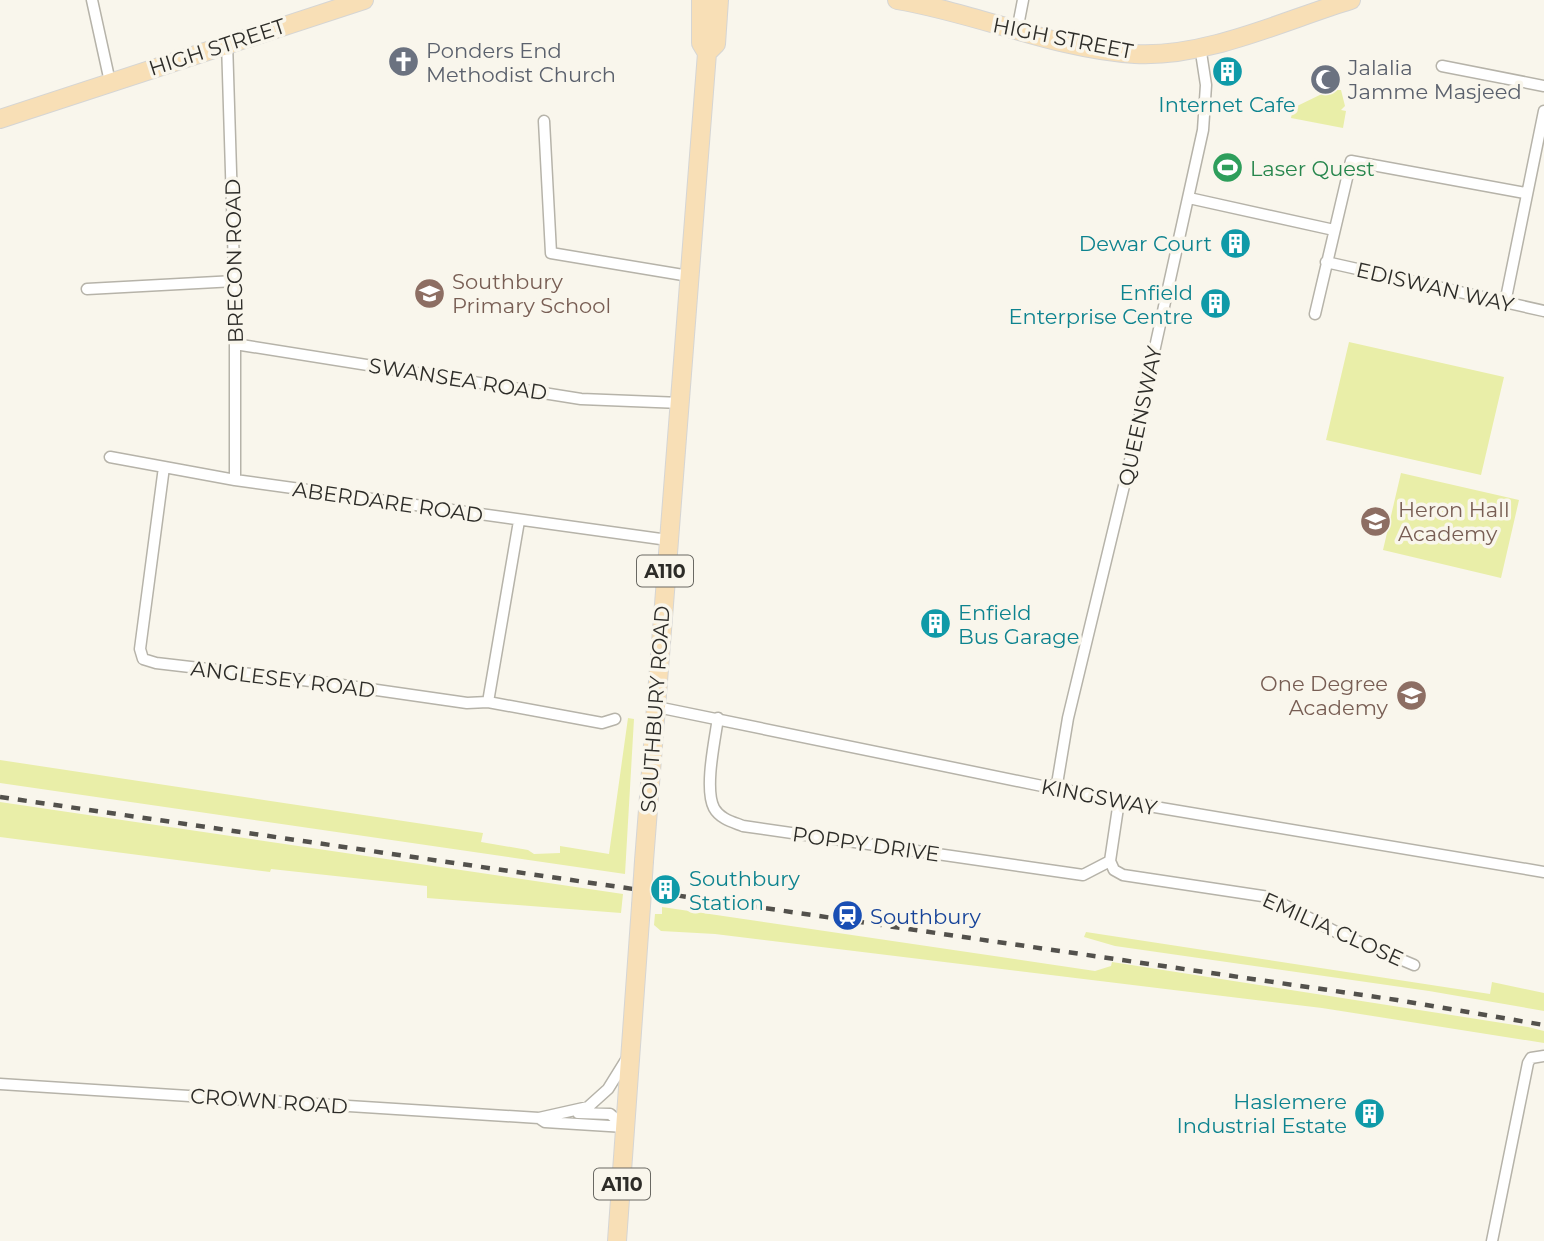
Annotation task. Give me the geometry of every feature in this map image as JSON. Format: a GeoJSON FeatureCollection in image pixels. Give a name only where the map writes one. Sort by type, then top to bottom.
{"type":"FeatureCollection","features":[{"type":"Feature","properties":{"kind":"main road","name":"HIGH STREET"},"geometry":{"type":"LineString","coordinates":[[0,119],[365,0]]}},
{"type":"Feature","properties":{"kind":"main road","name":"SOUTHBURY ROAD"},"geometry":{"type":"LineString","coordinates":[[617,1241],[668,540],[689,276],[698,198],[707,52],[701,43],[701,0]]}},
{"type":"Feature","properties":{"kind":"main road","name":"SOUTHBURY ROAD"},"geometry":{"type":"LineString","coordinates":[[707,52],[716,44],[719,0]]}},
{"type":"Feature","properties":{"kind":"main road","name":"HIGH STREET"},"geometry":{"type":"LineString","coordinates":[[897,0],[1017,31],[1136,54],[1200,46],[1351,0]]}},
{"type":"Feature","properties":{"kind":"street"},"geometry":{"type":"LineString","coordinates":[[92,0],[110,82]]}},
{"type":"Feature","properties":{"kind":"street"},"geometry":{"type":"LineString","coordinates":[[1017,31],[1023,0]]}},
{"type":"Feature","properties":{"kind":"street","name":"BRECON ROAD"},"geometry":{"type":"LineString","coordinates":[[227,43],[235,281],[235,480]]}},
{"type":"Feature","properties":{"kind":"street","name":"QUEENSWAY"},"geometry":{"type":"LineString","coordinates":[[1057,784],[1068,718],[1129,465],[1203,130],[1205,71],[1200,46]]}},
{"type":"Feature","properties":{"kind":"street"},"geometry":{"type":"LineString","coordinates":[[1442,66],[1544,86]]}},
{"type":"Feature","properties":{"kind":"street"},"geometry":{"type":"LineString","coordinates":[[1505,303],[1525,192],[1544,111]]}},
{"type":"Feature","properties":{"kind":"street"},"geometry":{"type":"LineString","coordinates":[[544,121],[551,253],[689,276]]}},
{"type":"Feature","properties":{"kind":"street"},"geometry":{"type":"LineString","coordinates":[[1315,314],[1348,167],[1354,160],[1525,192]]}},
{"type":"Feature","properties":{"kind":"street"},"geometry":{"type":"LineString","coordinates":[[1189,198],[1334,230]]}},
{"type":"Feature","properties":{"kind":"street","name":"EDISWAN WAY"},"geometry":{"type":"LineString","coordinates":[[1326,262],[1544,311]]}},
{"type":"Feature","properties":{"kind":"street"},"geometry":{"type":"LineString","coordinates":[[87,289],[235,281]]}},
{"type":"Feature","properties":{"kind":"street","name":"SWANSEA ROAD"},"geometry":{"type":"LineString","coordinates":[[236,344],[581,399],[681,403]]}},
{"type":"Feature","properties":{"kind":"street","name":"ABERDARE ROAD"},"geometry":{"type":"LineString","coordinates":[[110,457],[235,480],[668,540]]}},
{"type":"Feature","properties":{"kind":"street","name":"ANGLESEY ROAD"},"geometry":{"type":"LineString","coordinates":[[164,467],[140,649],[143,659],[442,700],[488,702],[603,723],[615,719]]}},
{"type":"Feature","properties":{"kind":"street"},"geometry":{"type":"LineString","coordinates":[[488,702],[519,521]]}},
{"type":"Feature","properties":{"kind":"street","name":"KINGSWAY"},"geometry":{"type":"LineString","coordinates":[[657,707],[987,776],[1048,787],[1057,784],[1061,789],[1119,802],[1544,872]]}},
{"type":"Feature","properties":{"kind":"street","name":"POPPY DRIVE"},"geometry":{"type":"LineString","coordinates":[[719,718],[710,790],[714,808],[725,820],[743,826],[1083,876],[1110,861]]}},
{"type":"Feature","properties":{"kind":"street"},"geometry":{"type":"LineString","coordinates":[[1110,861],[1119,802]]}},
{"type":"Feature","properties":{"kind":"street","name":"EMILIA CLOSE"},"geometry":{"type":"LineString","coordinates":[[1110,861],[1114,870],[1123,875],[1269,897],[1338,933],[1414,965]]}},
{"type":"Feature","properties":{"kind":"street","name":"CROWN ROAD"},"geometry":{"type":"LineString","coordinates":[[574,1113],[588,1107],[608,1089],[625,1064],[631,1046]]}},
{"type":"Feature","properties":{"kind":"street"},"geometry":{"type":"LineString","coordinates":[[1492,1241],[1528,1063],[1531,1058],[1544,1056]]}},
{"type":"Feature","properties":{"kind":"street","name":"CROWN ROAD"},"geometry":{"type":"LineString","coordinates":[[0,1084],[539,1118],[574,1113],[610,1114],[625,1127]]}},
{"type":"Feature","properties":{"kind":"street","name":"CROWN ROAD"},"geometry":{"type":"LineString","coordinates":[[539,1118],[545,1122],[625,1127]]}},
{"type":"Feature","properties":{"kind":"green space"},"geometry":{"type":"Polygon","coordinates":[[[1330,90],[1341,90],[1345,106],[1341,110],[1346,111],[1343,128],[1291,118],[1293,108],[1330,90]]]}},
{"type":"Feature","properties":{"kind":"green space"},"geometry":{"type":"Polygon","coordinates":[[[1349,342],[1504,377],[1481,475],[1326,440],[1349,342]]]}},
{"type":"Feature","properties":{"kind":"green space"},"geometry":{"type":"Polygon","coordinates":[[[1401,473],[1519,500],[1501,578],[1383,550],[1401,473]]]}},
{"type":"Feature","properties":{"kind":"green space"},"geometry":{"type":"Polygon","coordinates":[[[628,718],[634,719],[625,874],[0,783],[0,760],[483,833],[481,842],[528,850],[534,854],[560,853],[560,846],[609,854],[628,718]]]}},
{"type":"Feature","properties":{"kind":"green space"},"geometry":{"type":"Polygon","coordinates":[[[0,802],[623,894],[621,913],[427,898],[427,886],[271,869],[270,872],[0,837],[0,802]]]}},
{"type":"Feature","properties":{"kind":"green space"},"geometry":{"type":"Polygon","coordinates":[[[662,907],[1095,971],[1111,966],[1112,962],[1528,1027],[1544,1031],[1544,1043],[1322,1008],[715,934],[661,931],[654,925],[655,914],[662,914],[662,907]]]}},
{"type":"Feature","properties":{"kind":"green space"},"geometry":{"type":"Polygon","coordinates":[[[1086,932],[1490,994],[1492,982],[1544,993],[1544,1011],[1429,991],[1115,946],[1084,937],[1086,932]]]}},
{"type":"Feature","properties":{"kind":"railway"},"geometry":{"type":"LineString","coordinates":[[0,797],[1397,1000],[1544,1025]]}},
{"type":"Feature","properties":{"kind":"place","name":"Ponders End Methodist Church"},"geometry":{"type":"Point","coordinates":[403,62]}},
{"type":"Feature","properties":{"kind":"place","name":"Internet Cafe"},"geometry":{"type":"Point","coordinates":[1227,72]}},
{"type":"Feature","properties":{"kind":"place","name":"Jalalia Jamme Masjeed"},"geometry":{"type":"Point","coordinates":[1325,79]}},
{"type":"Feature","properties":{"kind":"place","name":"Laser Quest"},"geometry":{"type":"Point","coordinates":[1227,168]}},
{"type":"Feature","properties":{"kind":"place","name":"Dewar Court"},"geometry":{"type":"Point","coordinates":[1235,243]}},
{"type":"Feature","properties":{"kind":"place","name":"Southbury Primary School"},"geometry":{"type":"Point","coordinates":[429,293]}},
{"type":"Feature","properties":{"kind":"place","name":"Enfield Enterprise Centre"},"geometry":{"type":"Point","coordinates":[1216,304]}},
{"type":"Feature","properties":{"kind":"place","name":"Heron Hall Academy"},"geometry":{"type":"Point","coordinates":[1375,521]}},
{"type":"Feature","properties":{"kind":"place","name":"Enfield Bus Garage"},"geometry":{"type":"Point","coordinates":[935,624]}},
{"type":"Feature","properties":{"kind":"place","name":"One Degree Academy"},"geometry":{"type":"Point","coordinates":[1411,695]}},
{"type":"Feature","properties":{"kind":"place","name":"Southbury Station"},"geometry":{"type":"Point","coordinates":[666,890]}},
{"type":"Feature","properties":{"kind":"place","name":"Southbury"},"geometry":{"type":"Point","coordinates":[847,916]}},
{"type":"Feature","properties":{"kind":"place","name":"Haslemere Industrial Estate"},"geometry":{"type":"Point","coordinates":[1370,1113]}}]}
